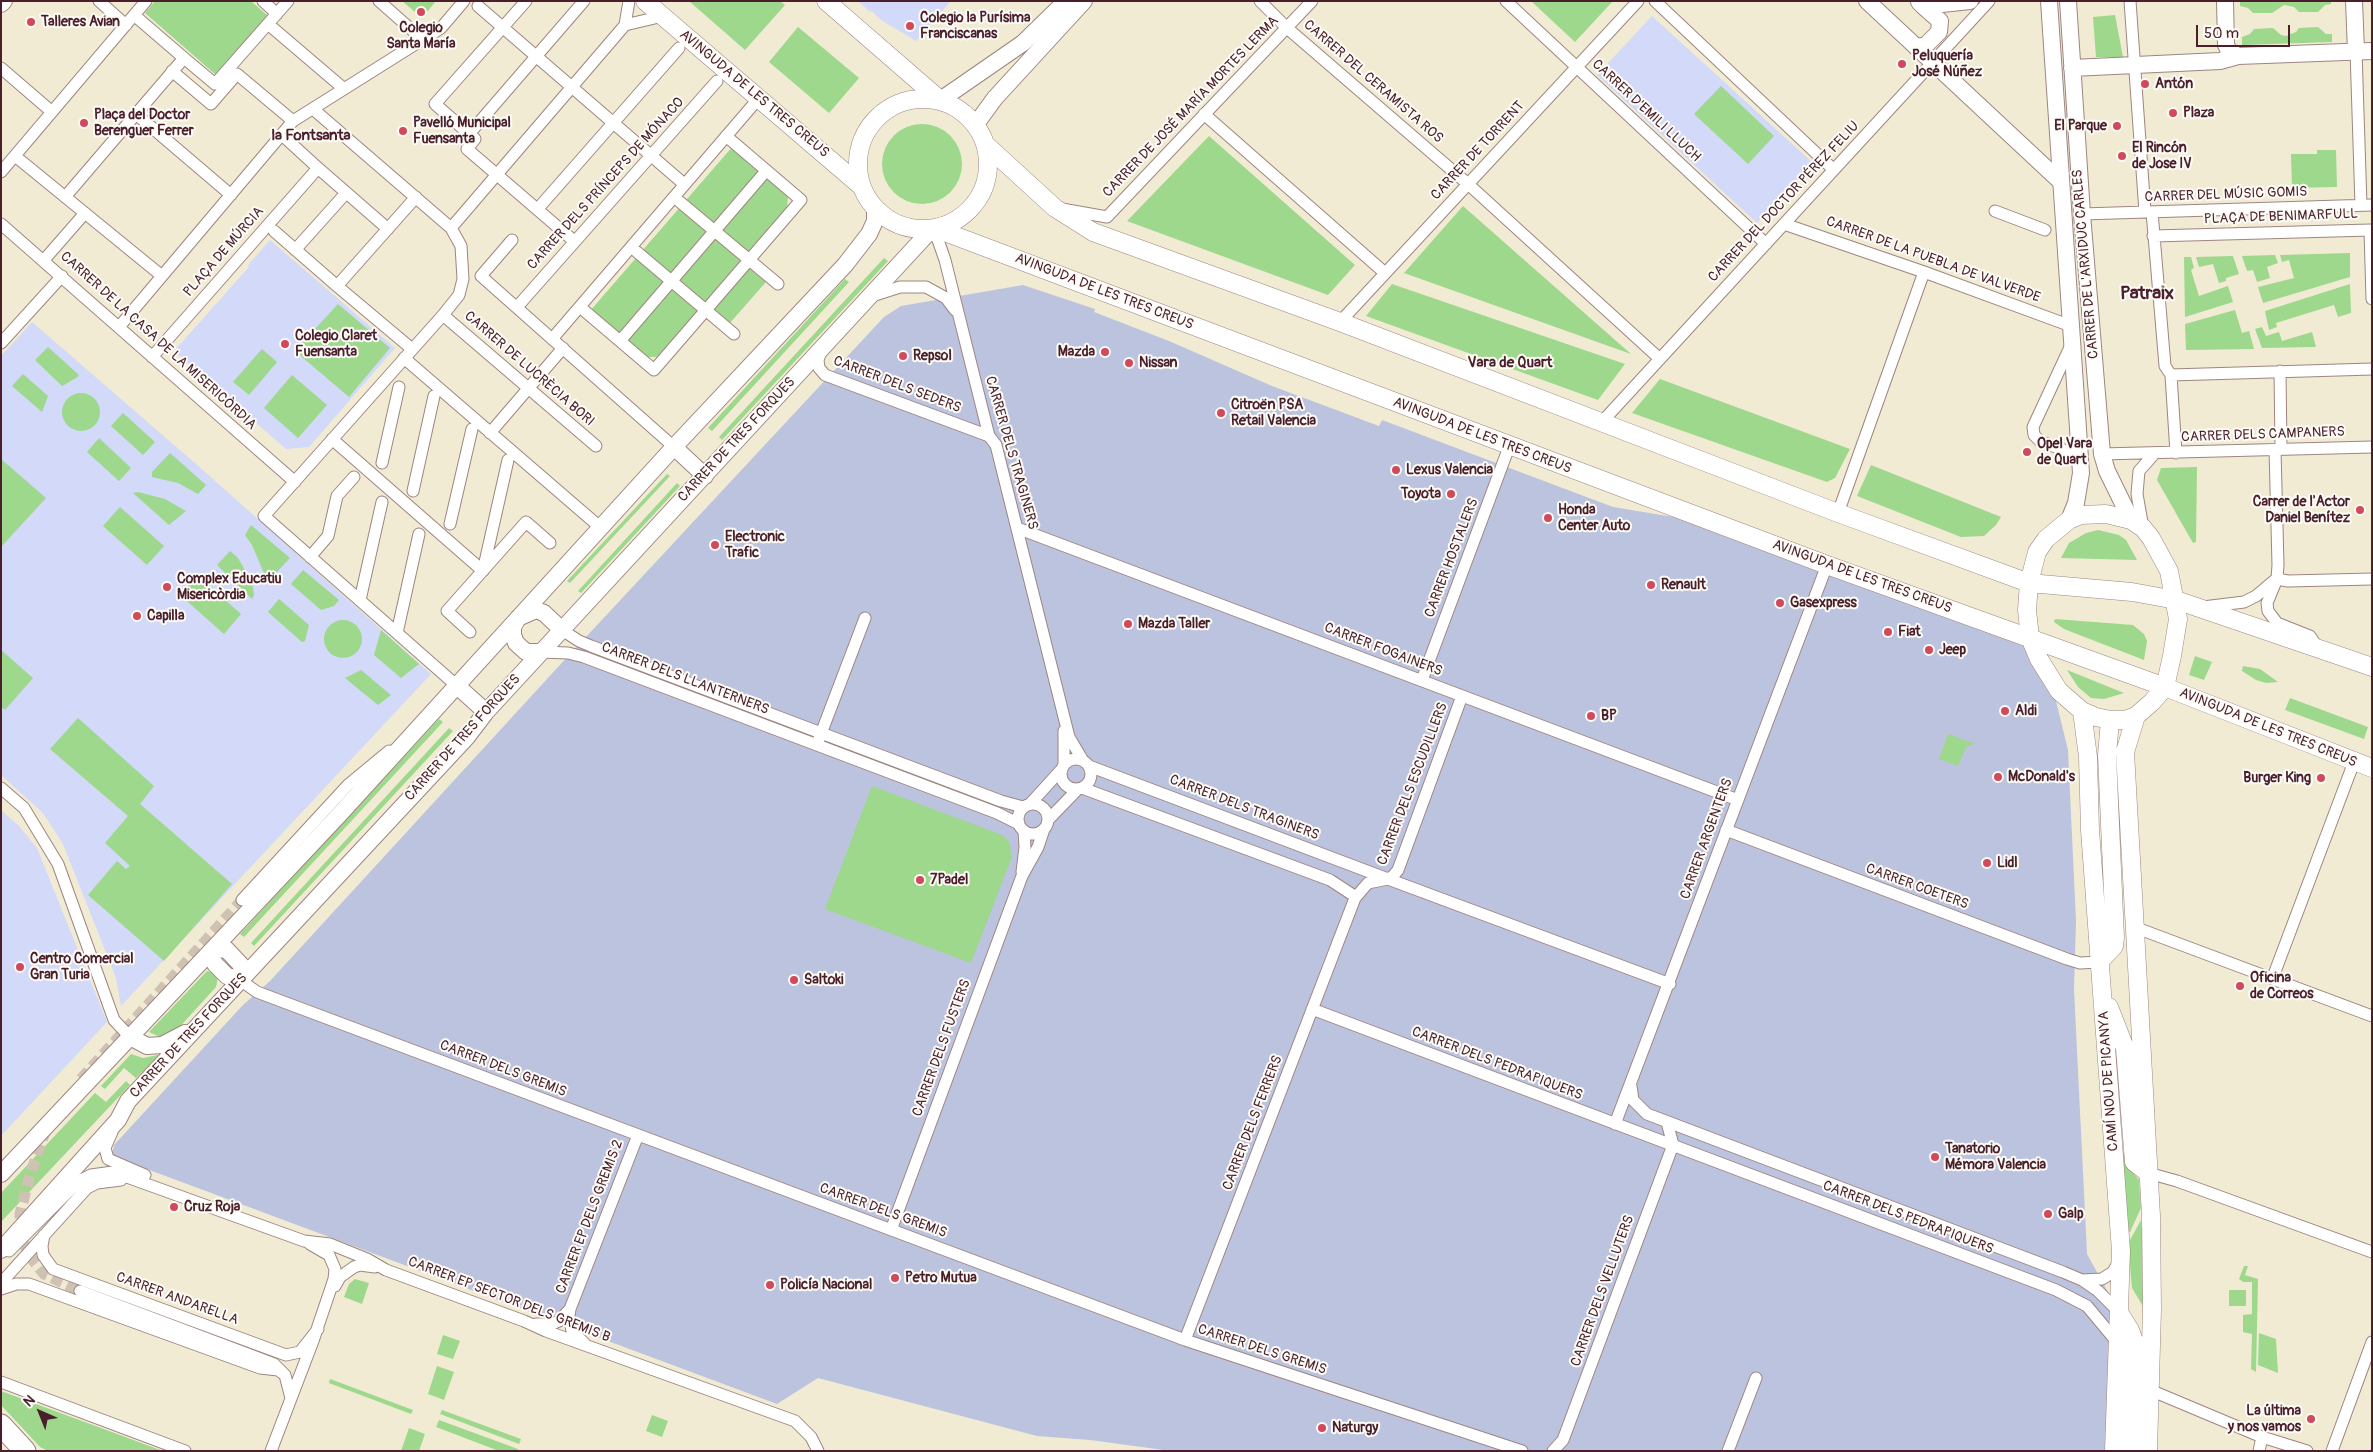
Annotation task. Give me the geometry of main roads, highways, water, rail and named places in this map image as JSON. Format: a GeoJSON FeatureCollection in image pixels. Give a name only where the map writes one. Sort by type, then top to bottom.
{"type":"FeatureCollection","features":[{"type":"Feature","properties":{"kind":"highway"},"geometry":{"type":"LineString","coordinates":[[1,1425],[25,1451]]}},
{"type":"Feature","properties":{"kind":"main road","name":"AVINGUDA DE LES TRES CREUS"},"geometry":{"type":"LineString","coordinates":[[645,1],[862,188]]}},
{"type":"Feature","properties":{"kind":"main road"},"geometry":{"type":"LineString","coordinates":[[826,1],[940,99],[962,111],[976,124],[985,144],[988,164],[984,185],[979,196],[962,217],[933,230],[894,224],[875,210],[862,188],[858,162],[860,148],[869,127],[883,113],[898,103],[913,99],[940,99],[1023,42],[1066,1]]}},
{"type":"Feature","properties":{"kind":"main road"},"geometry":{"type":"LineString","coordinates":[[976,124],[995,98],[1084,1]]}},
{"type":"Feature","properties":{"kind":"main road"},"geometry":{"type":"LineString","coordinates":[[1867,1],[2061,182]]}},
{"type":"Feature","properties":{"kind":"main road"},"geometry":{"type":"LineString","coordinates":[[1921,3],[1970,1]]}},
{"type":"Feature","properties":{"kind":"main road","name":"CARRER DE L'ARXIDUC CARLES"},"geometry":{"type":"LineString","coordinates":[[2049,1],[2079,456],[2080,487],[2069,520]]}},
{"type":"Feature","properties":{"kind":"main road","name":"CARRER DE L'ARXIDUC CARLES"},"geometry":{"type":"LineString","coordinates":[[2068,1],[2082,214],[2102,454],[2107,471],[2137,524]]}},
{"type":"Feature","properties":{"kind":"main road"},"geometry":{"type":"LineString","coordinates":[[2225,1],[2226,46],[2229,51],[2238,56]]}},
{"type":"Feature","properties":{"kind":"main road"},"geometry":{"type":"LineString","coordinates":[[2072,68],[2220,61],[2238,56],[2364,51],[2354,1]]}},
{"type":"Feature","properties":{"kind":"main road"},"geometry":{"type":"LineString","coordinates":[[1916,47],[1933,41],[1939,32],[1940,21],[1921,3]]}},
{"type":"Feature","properties":{"kind":"main road"},"geometry":{"type":"LineString","coordinates":[[985,144],[1055,208],[1094,232],[1340,322],[1838,513],[2028,583],[2132,592],[2176,600],[2372,667]]}},
{"type":"Feature","properties":{"kind":"main road"},"geometry":{"type":"LineString","coordinates":[[2,1172],[214,950],[674,447],[845,265],[869,234],[875,221],[875,210]]}},
{"type":"Feature","properties":{"kind":"main road","name":"AVINGUDA DE LES TRES CREUS"},"geometry":{"type":"LineString","coordinates":[[933,230],[1509,447],[2164,687],[2372,768]]}},
{"type":"Feature","properties":{"kind":"main road","name":"CARRER DE TRES FORQUES"},"geometry":{"type":"LineString","coordinates":[[1,1250],[118,1120],[128,1101],[467,737],[486,712],[705,476],[859,306],[933,230]]}},
{"type":"Feature","properties":{"kind":"main road"},"geometry":{"type":"LineString","coordinates":[[674,447],[705,476]]}},
{"type":"Feature","properties":{"kind":"main road"},"geometry":{"type":"LineString","coordinates":[[2136,716],[2125,720],[2110,720],[2082,711],[2059,691],[2039,659],[2030,638],[2026,610],[2028,583],[2039,548],[2046,539],[2069,520],[2081,515],[2106,514],[2137,524]]}},
{"type":"Feature","properties":{"kind":"main road","name":"AVINGUDA DE LES TRES CREUS"},"geometry":{"type":"LineString","coordinates":[[2136,716],[2152,702],[2164,687],[2172,656],[2178,619],[2176,600],[2169,571],[2152,538],[2137,524]]}},
{"type":"Feature","properties":{"kind":"main road"},"geometry":{"type":"LineString","coordinates":[[541,652],[526,652],[516,643],[512,635],[513,627],[518,618],[536,610],[544,613],[562,630]]}},
{"type":"Feature","properties":{"kind":"main road"},"geometry":{"type":"LineString","coordinates":[[456,685],[486,712]]}},
{"type":"Feature","properties":{"kind":"main road","name":"CAMÍ NOU DE PICANYA"},"geometry":{"type":"LineString","coordinates":[[2082,711],[2088,757],[2090,830],[2120,1258],[2120,1314],[2114,1451]]}},
{"type":"Feature","properties":{"kind":"main road"},"geometry":{"type":"LineString","coordinates":[[2136,716],[2125,752],[2152,1261],[2148,1451]]}},
{"type":"Feature","properties":{"kind":"main road"},"geometry":{"type":"LineString","coordinates":[[2100,962],[2114,946],[2115,938],[2107,755],[2110,720]]}},
{"type":"Feature","properties":{"kind":"main road"},"geometry":{"type":"LineString","coordinates":[[214,950],[212,958],[216,964],[227,976],[240,980]]}},
{"type":"Feature","properties":{"kind":"main road"},"geometry":{"type":"LineString","coordinates":[[2102,988],[2125,1048],[2134,1162],[2148,1173]]}},
{"type":"Feature","properties":{"kind":"main road"},"geometry":{"type":"LineString","coordinates":[[130,1037],[147,1046],[162,1045],[201,1023]]}},
{"type":"Feature","properties":{"kind":"main road"},"geometry":{"type":"LineString","coordinates":[[2120,1314],[2134,1340],[2131,1451]]}},
{"type":"Feature","properties":{"kind":"tunnel"},"geometry":{"type":"LineString","coordinates":[[81,1079],[242,900]]}},
{"type":"Feature","properties":{"kind":"tunnel"},"geometry":{"type":"LineString","coordinates":[[46,1129],[29,1178],[20,1214],[20,1236],[32,1259],[44,1274],[80,1291]]}},
{"type":"Feature","properties":{"kind":"place","name":"Colegio Santa María"},"geometry":{"type":"Point","coordinates":[421,12]}},
{"type":"Feature","properties":{"kind":"place","name":"Talleres Avian"},"geometry":{"type":"Point","coordinates":[31,22]}},
{"type":"Feature","properties":{"kind":"place","name":"Colegio la Purísima Franciscanas"},"geometry":{"type":"Point","coordinates":[910,26]}},
{"type":"Feature","properties":{"kind":"place","name":"Peluquería José Núñez"},"geometry":{"type":"Point","coordinates":[1902,64]}},
{"type":"Feature","properties":{"kind":"place","name":"Antón"},"geometry":{"type":"Point","coordinates":[2145,84]}},
{"type":"Feature","properties":{"kind":"place","name":"Plaza"},"geometry":{"type":"Point","coordinates":[2173,113]}},
{"type":"Feature","properties":{"kind":"place","name":"Plaça del Doctor Berenguer Ferrer"},"geometry":{"type":"Point","coordinates":[84,123]}},
{"type":"Feature","properties":{"kind":"place","name":"El Parque"},"geometry":{"type":"Point","coordinates":[2117,126]}},
{"type":"Feature","properties":{"kind":"place","name":"Pavelló Municipal Fuensanta"},"geometry":{"type":"Point","coordinates":[403,131]}},
{"type":"Feature","properties":{"kind":"place","name":"El Rincón de Jose IV"},"geometry":{"type":"Point","coordinates":[2122,156]}},
{"type":"Feature","properties":{"kind":"place","name":"Colegio Claret Fuensanta"},"geometry":{"type":"Point","coordinates":[285,344]}},
{"type":"Feature","properties":{"kind":"place","name":"Mazda"},"geometry":{"type":"Point","coordinates":[1105,352]}},
{"type":"Feature","properties":{"kind":"place","name":"Repsol"},"geometry":{"type":"Point","coordinates":[903,356]}},
{"type":"Feature","properties":{"kind":"place","name":"Nissan"},"geometry":{"type":"Point","coordinates":[1129,363]}},
{"type":"Feature","properties":{"kind":"place","name":"Citroën PSA Retail Valencia"},"geometry":{"type":"Point","coordinates":[1221,413]}},
{"type":"Feature","properties":{"kind":"place","name":"Opel Vara de Quart"},"geometry":{"type":"Point","coordinates":[2027,452]}},
{"type":"Feature","properties":{"kind":"place","name":"Lexus Valencia"},"geometry":{"type":"Point","coordinates":[1396,470]}},
{"type":"Feature","properties":{"kind":"place","name":"Toyota"},"geometry":{"type":"Point","coordinates":[1451,494]}},
{"type":"Feature","properties":{"kind":"place","name":"Carrer de l'Actor Daniel Benítez"},"geometry":{"type":"Point","coordinates":[2360,510]}},
{"type":"Feature","properties":{"kind":"place","name":"Honda Center Auto"},"geometry":{"type":"Point","coordinates":[1548,518]}},
{"type":"Feature","properties":{"kind":"place","name":"Electronic Trafic"},"geometry":{"type":"Point","coordinates":[715,545]}},
{"type":"Feature","properties":{"kind":"place","name":"Renault"},"geometry":{"type":"Point","coordinates":[1651,585]}},
{"type":"Feature","properties":{"kind":"place","name":"Complex Educatiu Misericòrdia"},"geometry":{"type":"Point","coordinates":[167,587]}},
{"type":"Feature","properties":{"kind":"place","name":"Gasexpress"},"geometry":{"type":"Point","coordinates":[1780,603]}},
{"type":"Feature","properties":{"kind":"place","name":"Capilla"},"geometry":{"type":"Point","coordinates":[137,616]}},
{"type":"Feature","properties":{"kind":"place","name":"Mazda Taller"},"geometry":{"type":"Point","coordinates":[1128,624]}},
{"type":"Feature","properties":{"kind":"place","name":"Fiat"},"geometry":{"type":"Point","coordinates":[1888,632]}},
{"type":"Feature","properties":{"kind":"place","name":"Jeep"},"geometry":{"type":"Point","coordinates":[1929,650]}},
{"type":"Feature","properties":{"kind":"place","name":"Aldi"},"geometry":{"type":"Point","coordinates":[2005,711]}},
{"type":"Feature","properties":{"kind":"place","name":"BP"},"geometry":{"type":"Point","coordinates":[1591,716]}},
{"type":"Feature","properties":{"kind":"place","name":"McDonald's"},"geometry":{"type":"Point","coordinates":[1998,777]}},
{"type":"Feature","properties":{"kind":"place","name":"Burger King"},"geometry":{"type":"Point","coordinates":[2321,778]}},
{"type":"Feature","properties":{"kind":"place","name":"Lidl"},"geometry":{"type":"Point","coordinates":[1987,863]}},
{"type":"Feature","properties":{"kind":"place","name":"7Padel"},"geometry":{"type":"Point","coordinates":[920,880]}},
{"type":"Feature","properties":{"kind":"place","name":"Centro Comercial Gran Turia"},"geometry":{"type":"Point","coordinates":[20,967]}},
{"type":"Feature","properties":{"kind":"place","name":"Saltoki"},"geometry":{"type":"Point","coordinates":[794,980]}},
{"type":"Feature","properties":{"kind":"place","name":"Oficina de Correos"},"geometry":{"type":"Point","coordinates":[2240,986]}},
{"type":"Feature","properties":{"kind":"place","name":"Tanatorio Mémora Valencia"},"geometry":{"type":"Point","coordinates":[1935,1157]}},
{"type":"Feature","properties":{"kind":"place","name":"Cruz Roja"},"geometry":{"type":"Point","coordinates":[174,1207]}},
{"type":"Feature","properties":{"kind":"place","name":"Galp"},"geometry":{"type":"Point","coordinates":[2048,1214]}},
{"type":"Feature","properties":{"kind":"place","name":"Petro Mutua"},"geometry":{"type":"Point","coordinates":[895,1278]}},
{"type":"Feature","properties":{"kind":"place","name":"Policía Nacional"},"geometry":{"type":"Point","coordinates":[770,1285]}},
{"type":"Feature","properties":{"kind":"place","name":"La última y nos vamos"},"geometry":{"type":"Point","coordinates":[2311,1419]}},
{"type":"Feature","properties":{"kind":"place","name":"Naturgy"},"geometry":{"type":"Point","coordinates":[1322,1428]}},
{"type":"Feature","properties":{"kind":"district","name":"la Fontsanta"},"geometry":{"type":"Point","coordinates":[311,136]}},
{"type":"Feature","properties":{"kind":"district","name":"Patraix"},"geometry":{"type":"Point","coordinates":[2147,294]}},
{"type":"Feature","properties":{"kind":"district","name":"Vara de Quart"},"geometry":{"type":"Point","coordinates":[1510,363]}}]}
